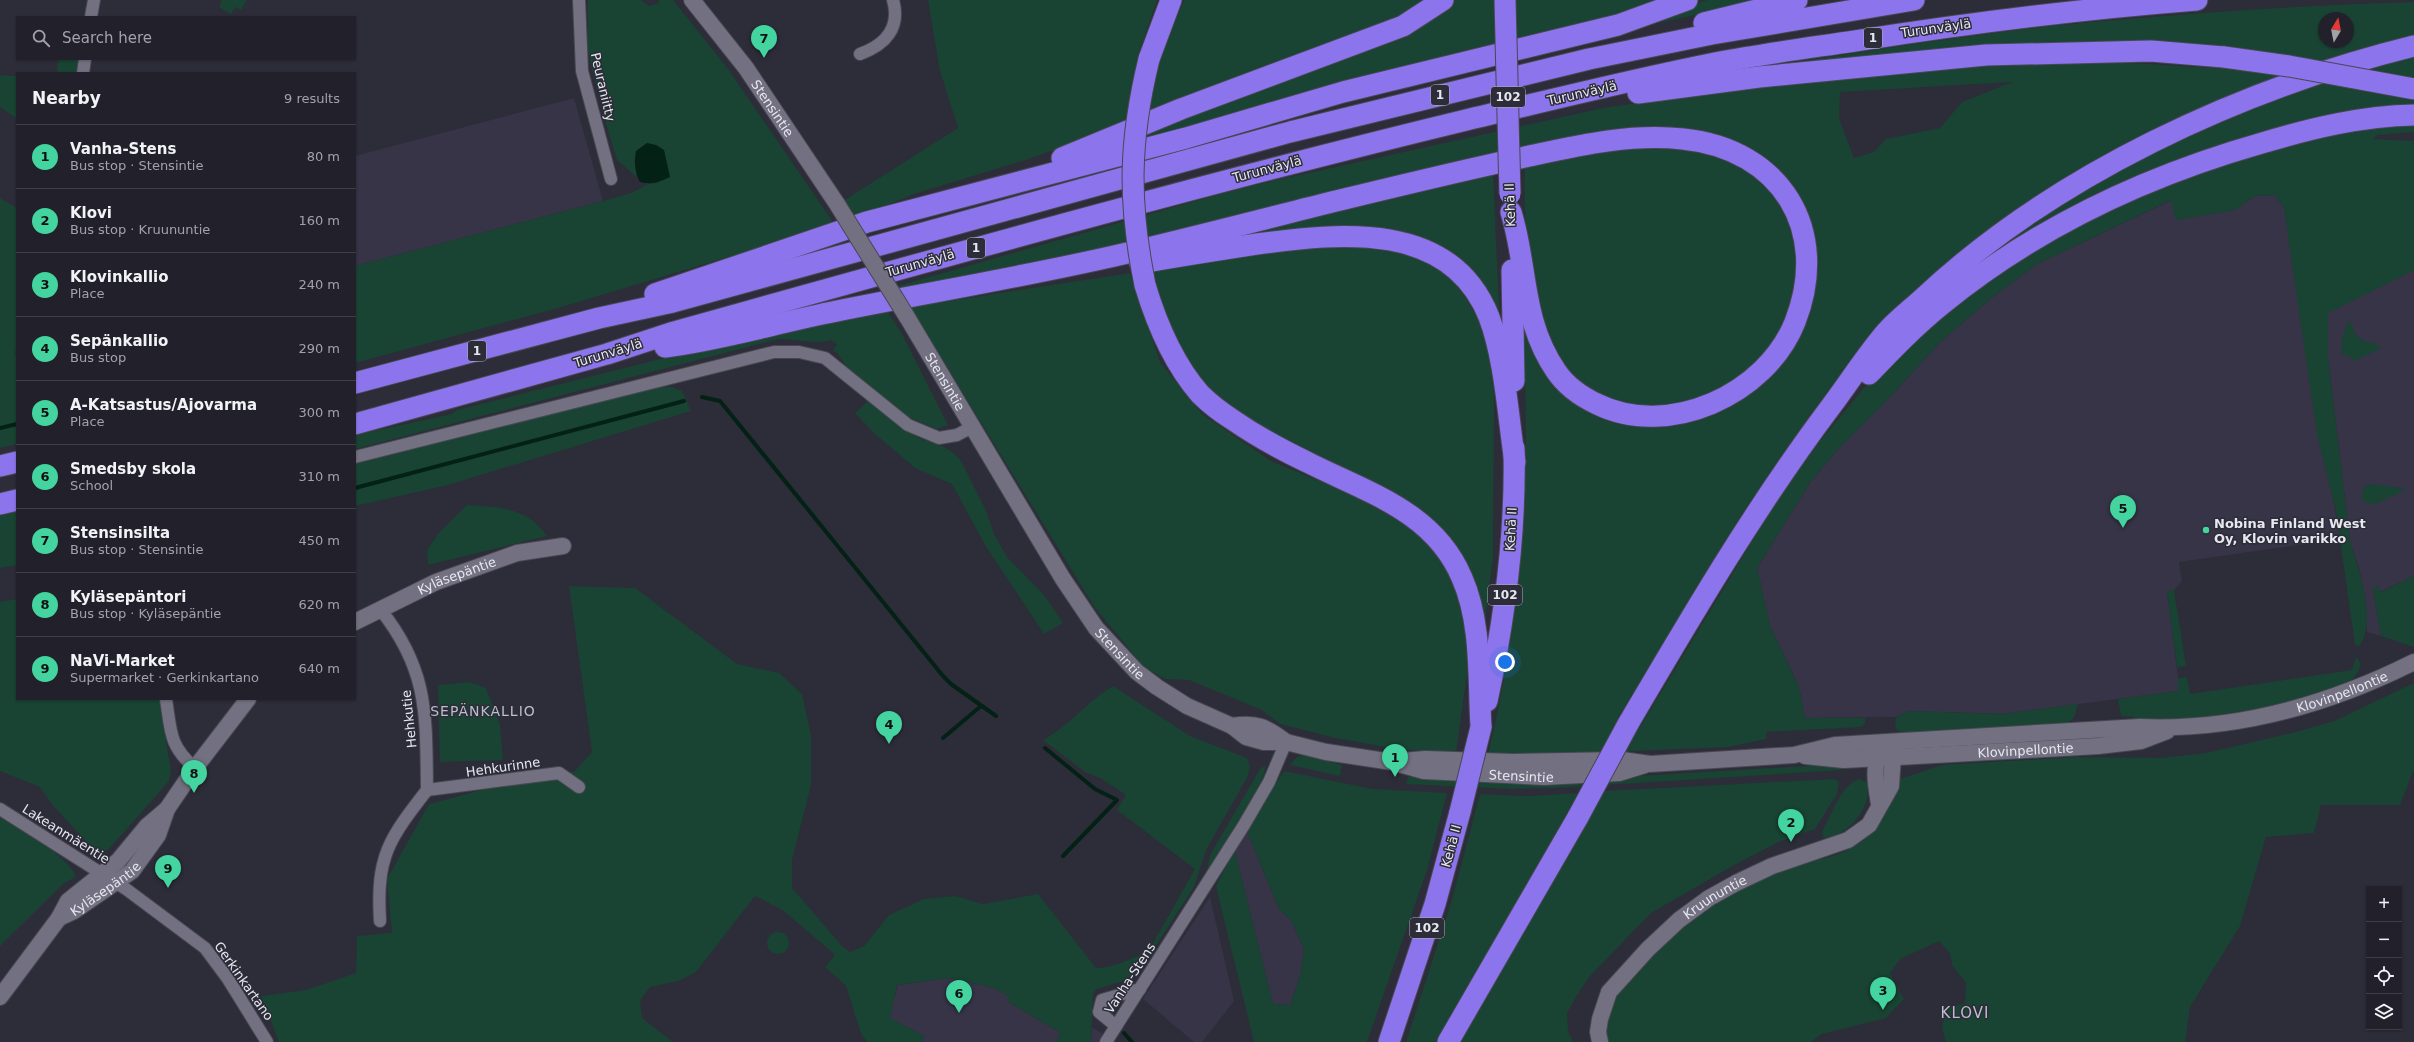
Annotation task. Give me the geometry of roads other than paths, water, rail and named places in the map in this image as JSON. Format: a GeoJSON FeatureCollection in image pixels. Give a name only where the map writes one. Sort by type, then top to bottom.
{"type":"FeatureCollection","features":[{"type":"Feature","properties":{"kind":"highway"},"geometry":{"type":"LineString","coordinates":[[1017,182],[1046,163],[1084,150],[1181,109],[1403,26],[1443,0]]}},
{"type":"Feature","properties":{"kind":"highway","name":"Kehä II"},"geometry":{"type":"LineString","coordinates":[[1389,1042],[1435,904],[1460,812],[1499,646],[1504,604],[1515,462],[1506,0]]}},
{"type":"Feature","properties":{"kind":"highway"},"geometry":{"type":"LineString","coordinates":[[599,318],[666,290],[867,222],[1186,138],[1343,92],[1618,25],[1687,0]]}},
{"type":"Feature","properties":{"kind":"highway"},"geometry":{"type":"LineString","coordinates":[[1589,59],[1713,20],[1797,0]]}},
{"type":"Feature","properties":{"kind":"highway","name":"1"},"geometry":{"type":"LineString","coordinates":[[356,383],[599,318],[673,302],[1290,132],[1589,59],[1712,34],[1914,0]]}},
{"type":"Feature","properties":{"kind":"highway","name":"Turunväylä"},"geometry":{"type":"LineString","coordinates":[[356,424],[607,354],[674,332],[1160,197],[1316,156],[1717,62],[1961,24],[2099,8],[2198,0]]}},
{"type":"Feature","properties":{"kind":"highway"},"geometry":{"type":"LineString","coordinates":[[1171,1],[1149,59],[1136,120],[1132,168],[1135,228],[1145,285],[1154,316],[1168,347],[1182,370],[1201,395],[1249,431],[1307,462],[1382,496],[1419,522],[1437,539],[1462,576],[1469,596],[1476,632],[1481,727]]}},
{"type":"Feature","properties":{"kind":"highway"},"geometry":{"type":"LineString","coordinates":[[1448,1042],[1578,817],[1628,724],[1716,575],[1764,500],[1887,331],[1958,265],[2038,208],[2136,150],[2206,118],[2306,78],[2414,46]]}},
{"type":"Feature","properties":{"kind":"highway"},"geometry":{"type":"LineString","coordinates":[[1552,100],[1599,100],[1759,77],[1986,55],[2151,51],[2224,57],[2289,66],[2414,89]]}},
{"type":"Feature","properties":{"kind":"highway"},"geometry":{"type":"LineString","coordinates":[[1814,430],[1907,334],[1940,306],[2010,255],[2094,207],[2184,168],[2245,147],[2336,123],[2386,116],[2414,115]]}},
{"type":"Feature","properties":{"kind":"highway"},"geometry":{"type":"LineString","coordinates":[[607,354],[678,346],[782,322],[1120,255],[1468,169],[1548,152],[1616,140],[1681,138],[1730,149],[1766,170],[1780,185],[1800,221],[1806,241],[1807,263],[1805,288],[1800,308],[1792,329],[1781,348],[1750,382],[1711,404],[1689,411],[1646,417],[1623,414],[1601,406],[1580,395],[1563,382],[1553,368],[1542,346],[1530,314],[1518,236],[1510,203]]}},
{"type":"Feature","properties":{"kind":"highway"},"geometry":{"type":"LineString","coordinates":[[1029,274],[1118,267],[1302,239],[1365,236],[1400,241],[1417,246],[1432,253],[1459,272],[1470,283],[1488,316],[1499,356],[1515,462]]}},
{"type":"Feature","properties":{"kind":"highway"},"geometry":{"type":"LineString","coordinates":[[0,466],[16,462]]}},
{"type":"Feature","properties":{"kind":"highway"},"geometry":{"type":"LineString","coordinates":[[0,504],[16,500]]}},
{"type":"Feature","properties":{"kind":"main road","name":"Stensintie"},"geometry":{"type":"LineString","coordinates":[[692,0],[746,68],[837,204],[907,317],[1063,579],[1096,628],[1116,651],[1157,687],[1187,706],[1232,726],[1246,737],[1264,742],[1286,742],[1326,752],[1392,762],[1424,771],[1544,777],[1619,773],[1650,764],[1794,755],[1835,745],[1884,743]]}},
{"type":"Feature","properties":{"kind":"main road","name":"Kyläsepäntie"},"geometry":{"type":"LineString","coordinates":[[356,621],[436,582],[517,554],[564,546]]}},
{"type":"Feature","properties":{"kind":"main road","name":"Klovinpellontie"},"geometry":{"type":"LineString","coordinates":[[1884,743],[2140,727],[2172,728],[2233,722],[2286,712],[2354,690],[2414,662]]}},
{"type":"Feature","properties":{"kind":"main road","name":"Kyläsepäntie"},"geometry":{"type":"LineString","coordinates":[[59,918],[74,911],[117,883],[132,871],[158,834],[167,810],[195,768],[247,700]]}},
{"type":"Feature","properties":{"kind":"main road","name":"Klovinpellontie"},"geometry":{"type":"LineString","coordinates":[[1876,758],[2098,746],[2141,741],[2172,728]]}},
{"type":"Feature","properties":{"kind":"main road"},"geometry":{"type":"LineString","coordinates":[[1879,804],[1876,785],[1876,758],[1884,743],[1893,757]]}},
{"type":"Feature","properties":{"kind":"main road","name":"Stensintie"},"geometry":{"type":"LineString","coordinates":[[1794,755],[1835,760],[1876,758]]}},
{"type":"Feature","properties":{"kind":"main road","name":"Kruununtie"},"geometry":{"type":"LineString","coordinates":[[1600,1042],[1598,1032],[1608,992],[1648,948],[1680,920],[1710,898],[1772,866],[1848,840],[1869,825],[1890,786],[1893,757]]}},
{"type":"Feature","properties":{"kind":"main road","name":"Kyläsepäntie"},"geometry":{"type":"LineString","coordinates":[[0,997],[59,918],[68,901],[75,893],[103,874],[118,861],[147,826],[167,810]]}},
{"type":"Feature","properties":{"kind":"street"},"geometry":{"type":"LineString","coordinates":[[91,16],[94,0]]}},
{"type":"Feature","properties":{"kind":"street","name":"Peuraniitty"},"geometry":{"type":"LineString","coordinates":[[579,0],[582,71],[611,179]]}},
{"type":"Feature","properties":{"kind":"street"},"geometry":{"type":"LineString","coordinates":[[860,54],[876,48],[886,39],[895,22],[893,0]]}},
{"type":"Feature","properties":{"kind":"street"},"geometry":{"type":"LineString","coordinates":[[83,72],[85,60]]}},
{"type":"Feature","properties":{"kind":"street"},"geometry":{"type":"LineString","coordinates":[[356,457],[774,352],[799,352],[824,358],[908,425],[939,438],[957,435],[972,427]]}},
{"type":"Feature","properties":{"kind":"street","name":"Hehkutie"},"geometry":{"type":"LineString","coordinates":[[380,609],[403,642],[417,673],[424,707],[427,790]]}},
{"type":"Feature","properties":{"kind":"street"},"geometry":{"type":"LineString","coordinates":[[166,700],[173,744],[184,758],[195,768]]}},
{"type":"Feature","properties":{"kind":"street","name":"Vanha-Stens"},"geometry":{"type":"LineString","coordinates":[[1106,1042],[1269,782],[1286,742]]}},
{"type":"Feature","properties":{"kind":"street","name":"Hehkurinne"},"geometry":{"type":"LineString","coordinates":[[427,790],[558,774],[579,787]]}},
{"type":"Feature","properties":{"kind":"street"},"geometry":{"type":"LineString","coordinates":[[380,921],[378,888],[380,868],[385,854],[401,823],[427,790]]}},
{"type":"Feature","properties":{"kind":"street","name":"Lakeanmäentie"},"geometry":{"type":"LineString","coordinates":[[0,809],[117,883]]}},
{"type":"Feature","properties":{"kind":"street","name":"Gerkinkartano"},"geometry":{"type":"LineString","coordinates":[[117,883],[205,948],[228,979],[267,1042]]}},
{"type":"Feature","properties":{"kind":"street"},"geometry":{"type":"LineString","coordinates":[[1116,1026],[1099,1012],[1100,1003],[1102,1000],[1140,989]]}},
{"type":"Feature","properties":{"kind":"waterway"},"geometry":{"type":"LineString","coordinates":[[702,397],[720,401],[943,676],[951,684],[996,716]]}},
{"type":"Feature","properties":{"kind":"waterway"},"geometry":{"type":"LineString","coordinates":[[356,488],[684,401]]}},
{"type":"Feature","properties":{"kind":"waterway"},"geometry":{"type":"LineString","coordinates":[[0,428],[16,424]]}},
{"type":"Feature","properties":{"kind":"waterway"},"geometry":{"type":"LineString","coordinates":[[943,738],[981,706]]}},
{"type":"Feature","properties":{"kind":"waterway"},"geometry":{"type":"LineString","coordinates":[[1045,748],[1095,789],[1117,800],[1063,856]]}},
{"type":"Feature","properties":{"kind":"waterway"},"geometry":{"type":"LineString","coordinates":[[1124,1033],[1132,1042]]}},
{"type":"Feature","properties":{"kind":"place","name":"Stensinsilta"},"geometry":{"type":"Point","coordinates":[764,58]}},
{"type":"Feature","properties":{"kind":"place","name":"A-Katsastus/Ajovarma"},"geometry":{"type":"Point","coordinates":[2123,528]}},
{"type":"Feature","properties":{"kind":"place","name":"Nobina Finland West Oy, Klovin varikko"},"geometry":{"type":"Point","coordinates":[2206,530]}},
{"type":"Feature","properties":{"kind":"place","name":"Sepänkallio"},"geometry":{"type":"Point","coordinates":[889,744]}},
{"type":"Feature","properties":{"kind":"place","name":"Vanha-Stens"},"geometry":{"type":"Point","coordinates":[1395,777]}},
{"type":"Feature","properties":{"kind":"place","name":"Kyläsepäntori"},"geometry":{"type":"Point","coordinates":[194,793]}},
{"type":"Feature","properties":{"kind":"place","name":"Klovi"},"geometry":{"type":"Point","coordinates":[1791,842]}},
{"type":"Feature","properties":{"kind":"place","name":"NaVi-Market"},"geometry":{"type":"Point","coordinates":[168,888]}},
{"type":"Feature","properties":{"kind":"place","name":"Klovinkallio"},"geometry":{"type":"Point","coordinates":[1883,1010]}},
{"type":"Feature","properties":{"kind":"place","name":"Smedsby skola"},"geometry":{"type":"Point","coordinates":[959,1013]}},
{"type":"Feature","properties":{"kind":"district","name":"SEPÄNKALLIO"},"geometry":{"type":"Point","coordinates":[483,711]}},
{"type":"Feature","properties":{"kind":"district","name":"KLOVI"},"geometry":{"type":"Point","coordinates":[1965,1013]}}]}
